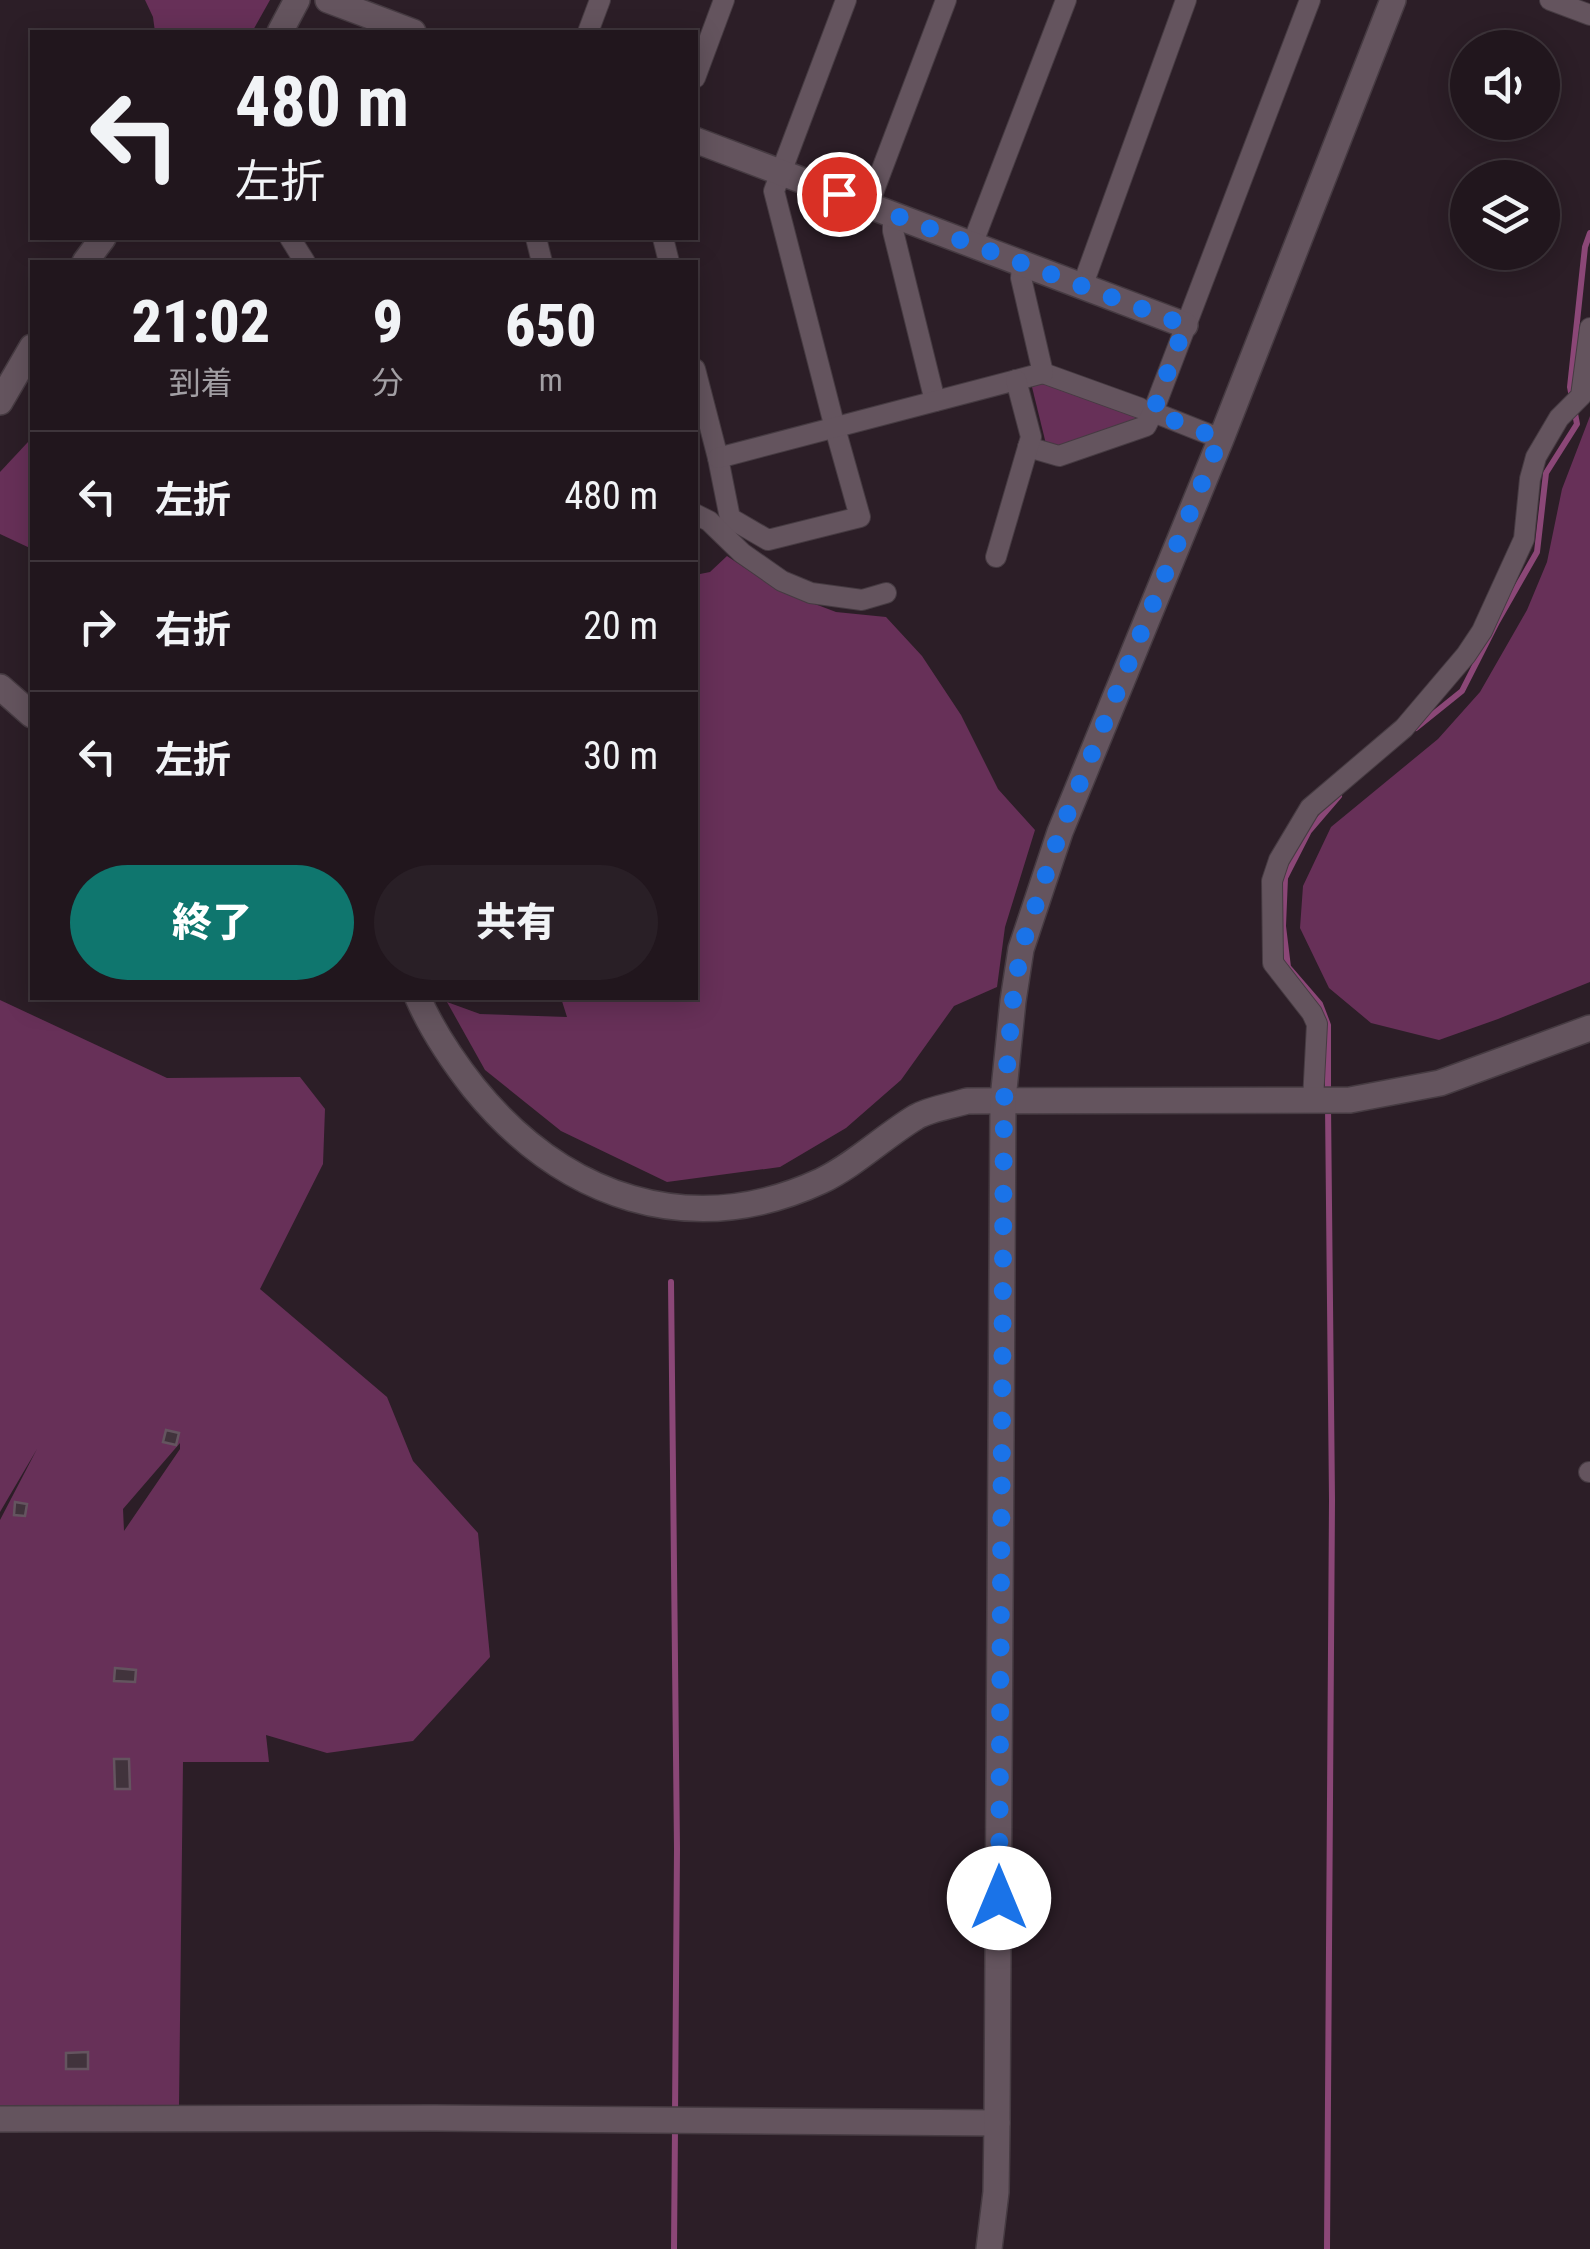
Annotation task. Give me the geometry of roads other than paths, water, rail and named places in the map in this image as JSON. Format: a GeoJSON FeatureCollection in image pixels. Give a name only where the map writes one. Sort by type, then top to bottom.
{"type":"FeatureCollection","features":[{"type":"Feature","properties":{"kind":"street"},"geometry":{"type":"LineString","coordinates":[[281,30],[297,0]]}},
{"type":"Feature","properties":{"kind":"street"},"geometry":{"type":"LineString","coordinates":[[328,0],[408,30]]}},
{"type":"Feature","properties":{"kind":"street"},"geometry":{"type":"LineString","coordinates":[[589,30],[600,0]]}},
{"type":"Feature","properties":{"kind":"street"},"geometry":{"type":"LineString","coordinates":[[698,70],[724,0]]}},
{"type":"Feature","properties":{"kind":"street"},"geometry":{"type":"LineString","coordinates":[[698,394],[703,437],[718,458],[730,518],[768,540],[860,517],[774,191],[846,0]]}},
{"type":"Feature","properties":{"kind":"street"},"geometry":{"type":"LineString","coordinates":[[868,206],[946,0]]}},
{"type":"Feature","properties":{"kind":"street"},"geometry":{"type":"LineString","coordinates":[[972,246],[1066,0]]}},
{"type":"Feature","properties":{"kind":"street"},"geometry":{"type":"LineString","coordinates":[[1082,287],[1186,0]]}},
{"type":"Feature","properties":{"kind":"street"},"geometry":{"type":"LineString","coordinates":[[1028,447],[1058,456],[1146,426],[1146,410],[1185,325],[1310,0]]}},
{"type":"Feature","properties":{"kind":"street"},"geometry":{"type":"LineString","coordinates":[[989,2249],[996,2192],[997,2123],[1004,1100],[1021,949],[1060,832],[1393,0]]}},
{"type":"Feature","properties":{"kind":"street"},"geometry":{"type":"LineString","coordinates":[[1550,0],[1590,15]]}},
{"type":"Feature","properties":{"kind":"street"},"geometry":{"type":"LineString","coordinates":[[698,141],[1185,325]]}},
{"type":"Feature","properties":{"kind":"street"},"geometry":{"type":"LineString","coordinates":[[893,215],[893,231],[934,401]]}},
{"type":"Feature","properties":{"kind":"street"},"geometry":{"type":"LineString","coordinates":[[86,260],[102,240]]}},
{"type":"Feature","properties":{"kind":"street"},"geometry":{"type":"LineString","coordinates":[[1022,264],[1021,278],[1043,373]]}},
{"type":"Feature","properties":{"kind":"street"},"geometry":{"type":"LineString","coordinates":[[1324,1100],[1312,1013],[1273,963],[1272,881],[1279,860],[1310,808],[1404,728],[1482,631],[1524,539],[1536,457],[1559,418],[1580,396],[1590,328]]}},
{"type":"Feature","properties":{"kind":"street"},"geometry":{"type":"LineString","coordinates":[[0,402],[30,350]]}},
{"type":"Feature","properties":{"kind":"street"},"geometry":{"type":"LineString","coordinates":[[718,458],[1043,373],[1220,439]]}},
{"type":"Feature","properties":{"kind":"street"},"geometry":{"type":"LineString","coordinates":[[996,557],[1031,437],[1016,380]]}},
{"type":"Feature","properties":{"kind":"street"},"geometry":{"type":"LineString","coordinates":[[698,516],[782,581],[811,593],[862,600],[886,593]]}},
{"type":"Feature","properties":{"kind":"street"},"geometry":{"type":"LineString","coordinates":[[0,686],[30,713]]}},
{"type":"Feature","properties":{"kind":"street"},"geometry":{"type":"LineString","coordinates":[[419,1000],[452,1060],[486,1102],[524,1140],[561,1168],[624,1197],[659,1205],[711,1209],[758,1204],[821,1180],[864,1156],[918,1116],[967,1101],[1324,1100],[1440,1083],[1590,1028]]}},
{"type":"Feature","properties":{"kind":"street"},"geometry":{"type":"LineString","coordinates":[[0,2119],[997,2123]]}},
{"type":"Feature","properties":{"kind":"waterway"},"geometry":{"type":"LineString","coordinates":[[1416,728],[1462,691],[1537,552],[1546,473],[1577,424],[1570,387],[1585,247],[1590,233]]}},
{"type":"Feature","properties":{"kind":"waterway"},"geometry":{"type":"LineString","coordinates":[[1328,1092],[1328,1025],[1320,1004],[1288,967],[1283,926],[1285,878],[1309,831],[1339,796]]}},
{"type":"Feature","properties":{"kind":"waterway"},"geometry":{"type":"LineString","coordinates":[[1327,2249],[1332,1500],[1328,1105]]}},
{"type":"Feature","properties":{"kind":"waterway"},"geometry":{"type":"LineString","coordinates":[[671,1282],[677,1849],[675,2116]]}},
{"type":"Feature","properties":{"kind":"waterway"},"geometry":{"type":"LineString","coordinates":[[674,2249],[675,2128]]}}]}
